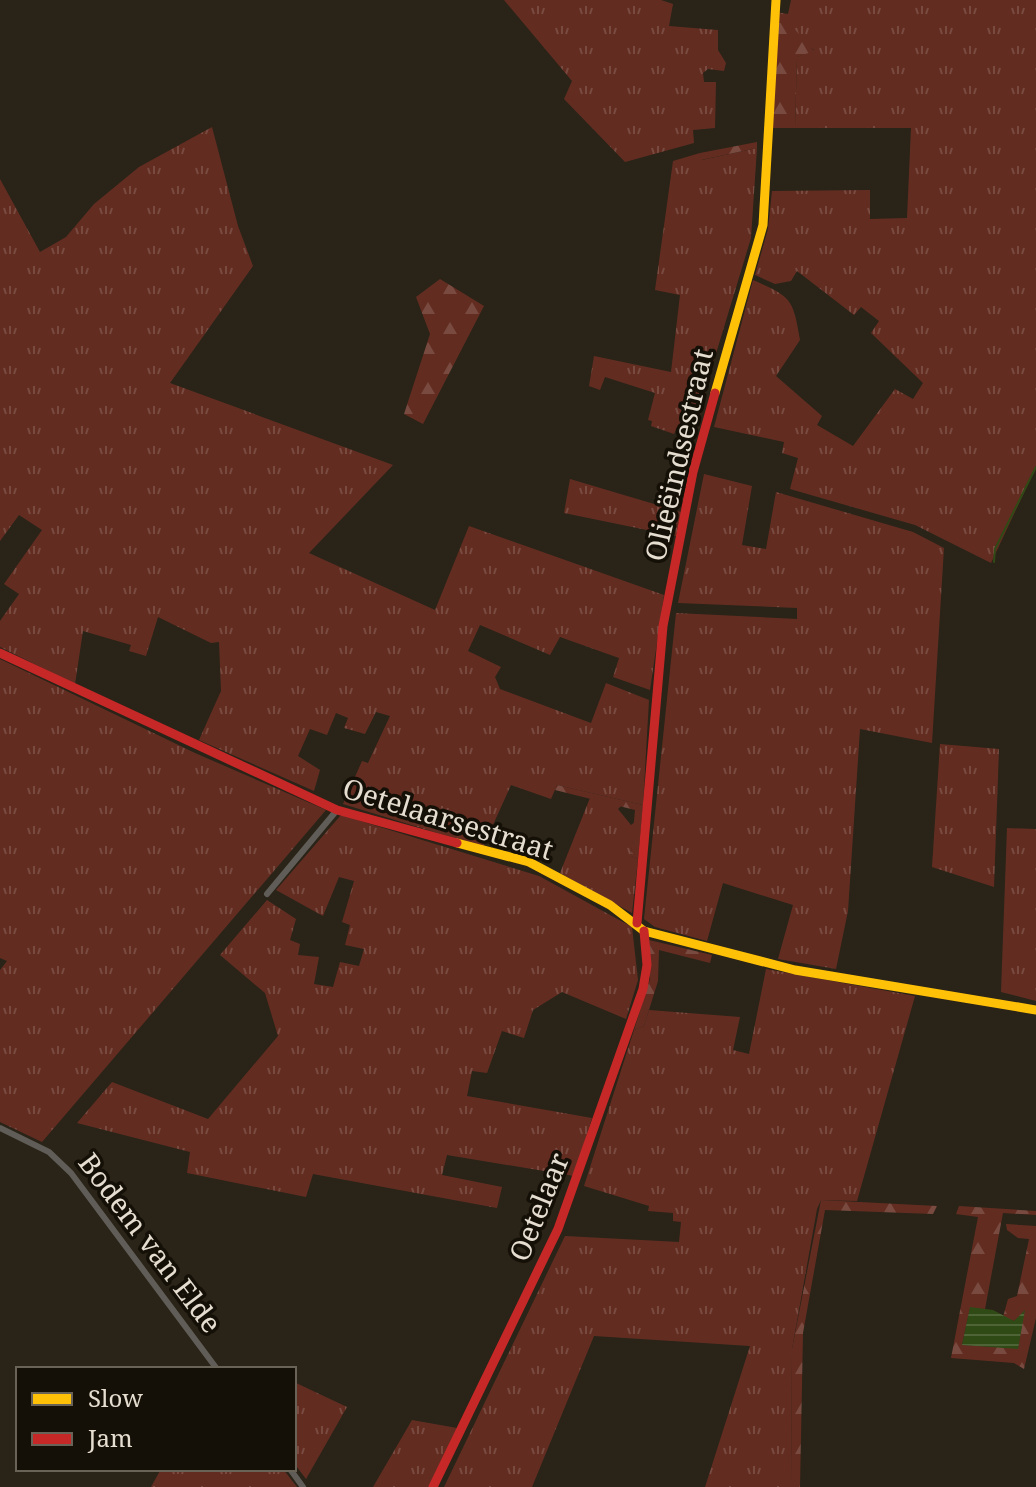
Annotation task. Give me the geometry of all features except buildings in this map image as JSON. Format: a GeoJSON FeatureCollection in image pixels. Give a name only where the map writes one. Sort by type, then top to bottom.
{"type":"FeatureCollection","features":[{"type":"Feature","properties":{"kind":"street","name":"Olieëindsestraat"},"geometry":{"type":"LineString","coordinates":[[637,923],[663,626],[693,472],[763,225],[776,0]]}},
{"type":"Feature","properties":{"kind":"street","name":"Oetelaarsestraat"},"geometry":{"type":"LineString","coordinates":[[0,653],[337,810],[529,862],[556,873],[637,923],[644,931]]}},
{"type":"Feature","properties":{"kind":"street"},"geometry":{"type":"LineString","coordinates":[[267,894],[337,810]]}},
{"type":"Feature","properties":{"kind":"street"},"geometry":{"type":"LineString","coordinates":[[644,931],[795,970],[1036,1010]]}},
{"type":"Feature","properties":{"kind":"street","name":"Oetelaar"},"geometry":{"type":"LineString","coordinates":[[433,1487],[558,1229],[643,989],[647,965],[644,931]]}},
{"type":"Feature","properties":{"kind":"street","name":"Bodem van Elde"},"geometry":{"type":"LineString","coordinates":[[0,1128],[49,1152],[71,1173],[216,1367]]}},
{"type":"Feature","properties":{"kind":"green space"},"geometry":{"type":"Polygon","coordinates":[[[504,0],[661,0],[673,4],[669,26],[718,30],[718,50],[726,63],[724,71],[708,69],[703,73],[704,82],[716,82],[715,128],[693,130],[694,143],[625,162],[564,99],[572,81],[504,0]]]}},
{"type":"Feature","properties":{"kind":"green space"},"geometry":{"type":"Polygon","coordinates":[[[791,0],[1036,0],[1036,467],[991,563],[915,525],[790,489],[798,458],[782,453],[784,442],[714,427],[753,280],[776,291],[792,307],[800,340],[776,376],[822,416],[817,425],[853,446],[895,389],[913,399],[923,383],[871,333],[879,321],[861,307],[854,315],[797,271],[791,281],[775,284],[755,275],[768,229],[772,191],[870,190],[870,219],[907,218],[911,128],[795,128],[797,57],[814,50],[776,22],[776,12],[788,14],[791,0]]]}},
{"type":"Feature","properties":{"kind":"green space"},"geometry":{"type":"Polygon","coordinates":[[[776,22],[791,25],[814,51],[797,57],[795,128],[773,128],[776,22]]]}},
{"type":"Feature","properties":{"kind":"green space"},"geometry":{"type":"Polygon","coordinates":[[[212,127],[238,226],[253,266],[170,383],[393,465],[309,553],[435,610],[469,526],[664,595],[650,690],[613,677],[619,658],[560,637],[550,655],[480,625],[468,651],[501,667],[495,677],[500,689],[591,723],[606,683],[649,700],[643,805],[557,785],[551,799],[511,785],[483,847],[343,804],[362,761],[368,763],[390,716],[376,712],[365,734],[344,728],[348,718],[336,713],[327,735],[310,729],[298,756],[320,770],[314,791],[199,740],[221,691],[219,642],[211,643],[158,617],[146,656],[129,651],[131,645],[83,631],[75,684],[0,647],[0,621],[19,594],[4,584],[42,530],[19,515],[0,541],[0,179],[40,252],[66,237],[94,204],[139,167],[212,127]]]}},
{"type":"Feature","properties":{"kind":"green space"},"geometry":{"type":"Polygon","coordinates":[[[757,142],[757,148],[701,160],[700,153],[757,142]]]}},
{"type":"Feature","properties":{"kind":"green space"},"geometry":{"type":"Polygon","coordinates":[[[757,148],[751,238],[708,380],[697,430],[690,433],[676,430],[674,434],[651,426],[652,421],[648,420],[655,393],[605,377],[600,390],[589,386],[594,356],[671,372],[680,295],[655,290],[673,161],[700,153],[702,160],[757,148]]]}},
{"type":"Feature","properties":{"kind":"green space"},"geometry":{"type":"Polygon","coordinates":[[[440,279],[484,306],[423,424],[404,414],[430,334],[416,297],[440,279]]]}},
{"type":"Feature","properties":{"kind":"green space"},"geometry":{"type":"Polygon","coordinates":[[[704,474],[752,486],[742,545],[766,549],[776,492],[913,532],[944,548],[932,743],[860,729],[848,911],[836,969],[778,959],[793,905],[723,883],[707,941],[655,927],[644,919],[676,613],[797,619],[797,608],[678,603],[704,474]]]}},
{"type":"Feature","properties":{"kind":"green space"},"geometry":{"type":"Polygon","coordinates":[[[570,479],[681,512],[676,536],[564,513],[570,479]]]}},
{"type":"Feature","properties":{"kind":"green space"},"geometry":{"type":"Polygon","coordinates":[[[0,659],[195,753],[326,810],[42,1142],[0,1122],[0,970],[7,961],[0,958],[0,659]]]}},
{"type":"Feature","properties":{"kind":"green space"},"geometry":{"type":"Polygon","coordinates":[[[940,744],[999,749],[994,887],[932,867],[940,744]]]}},
{"type":"Feature","properties":{"kind":"green space"},"geometry":{"type":"Polygon","coordinates":[[[557,785],[643,805],[638,859],[631,856],[635,810],[555,790],[557,785]]]}},
{"type":"Feature","properties":{"kind":"green space"},"geometry":{"type":"Polygon","coordinates":[[[590,798],[621,806],[618,809],[631,825],[635,822],[631,856],[638,859],[632,913],[560,873],[590,798]]]}},
{"type":"Feature","properties":{"kind":"green space"},"geometry":{"type":"Polygon","coordinates":[[[341,815],[539,876],[632,927],[638,980],[626,1019],[562,992],[533,1010],[524,1038],[502,1031],[487,1073],[472,1071],[467,1096],[592,1118],[574,1176],[447,1155],[442,1175],[502,1187],[497,1208],[313,1174],[306,1197],[187,1173],[190,1152],[77,1123],[112,1082],[208,1119],[278,1036],[265,993],[220,955],[267,900],[296,919],[290,940],[300,944],[298,955],[319,957],[314,984],[333,987],[340,962],[359,966],[364,949],[345,945],[350,925],[342,922],[354,881],[339,877],[323,916],[276,890],[341,815]]]}},
{"type":"Feature","properties":{"kind":"green space"},"geometry":{"type":"Polygon","coordinates":[[[1007,828],[1036,829],[1036,1001],[1001,992],[1007,828]]]}},
{"type":"Feature","properties":{"kind":"green space"},"geometry":{"type":"Polygon","coordinates":[[[649,940],[712,955],[710,963],[659,950],[658,981],[644,1026],[634,1030],[650,979],[649,940]]]}},
{"type":"Feature","properties":{"kind":"green space"},"geometry":{"type":"Polygon","coordinates":[[[766,969],[915,996],[857,1201],[821,1200],[817,1209],[792,1349],[791,1487],[705,1487],[750,1346],[594,1336],[532,1487],[444,1487],[565,1236],[679,1242],[681,1222],[673,1221],[673,1213],[648,1211],[649,1206],[584,1186],[634,1030],[644,1026],[649,1010],[740,1017],[733,1050],[749,1054],[766,969]]]}},
{"type":"Feature","properties":{"kind":"green space"},"geometry":{"type":"Polygon","coordinates":[[[821,1200],[937,1206],[933,1214],[825,1210],[803,1333],[800,1487],[791,1487],[792,1349],[821,1200]]]}},
{"type":"Feature","properties":{"kind":"green space"},"geometry":{"type":"Polygon","coordinates":[[[959,1206],[1036,1211],[1036,1215],[1003,1213],[985,1309],[970,1308],[962,1345],[1018,1348],[1024,1312],[1014,1321],[1003,1317],[1008,1299],[1017,1296],[1029,1239],[1018,1238],[1007,1230],[1006,1224],[1036,1226],[1036,1318],[1024,1369],[1014,1363],[951,1358],[978,1217],[956,1214],[959,1206]]]}},
{"type":"Feature","properties":{"kind":"green space"},"geometry":{"type":"Polygon","coordinates":[[[296,1383],[347,1407],[306,1479],[296,1466],[296,1383]]]}},
{"type":"Feature","properties":{"kind":"green space"},"geometry":{"type":"Polygon","coordinates":[[[412,1420],[457,1428],[429,1487],[373,1487],[412,1420]]]}},
{"type":"Feature","properties":{"kind":"green space"},"geometry":{"type":"Polygon","coordinates":[[[160,1471],[285,1471],[297,1487],[151,1487],[160,1471]]]}},
{"type":"Feature","properties":{"kind":"shaded area"},"geometry":{"type":"Polygon","coordinates":[[[970,1307],[993,1310],[1014,1321],[1025,1310],[1018,1349],[962,1345],[970,1307]]]}},
{"type":"Feature","properties":{"kind":"waterway"},"geometry":{"type":"LineString","coordinates":[[994,562],[995,549],[1036,467]]}},
{"type":"Feature","properties":{"kind":"traffic: slow"},"geometry":{"type":"LineString","coordinates":[[715,393],[763,225],[776,0]]}},
{"type":"Feature","properties":{"kind":"traffic: slow"},"geometry":{"type":"LineString","coordinates":[[457,843],[529,862],[610,905],[644,931],[795,970],[1036,1010]]}},
{"type":"Feature","properties":{"kind":"traffic: jam"},"geometry":{"type":"LineString","coordinates":[[637,923],[663,626],[693,472],[715,393]]}},
{"type":"Feature","properties":{"kind":"traffic: jam"},"geometry":{"type":"LineString","coordinates":[[0,653],[337,810],[457,843]]}},
{"type":"Feature","properties":{"kind":"traffic: jam"},"geometry":{"type":"LineString","coordinates":[[433,1487],[558,1229],[643,989],[647,965],[644,931]]}}]}
